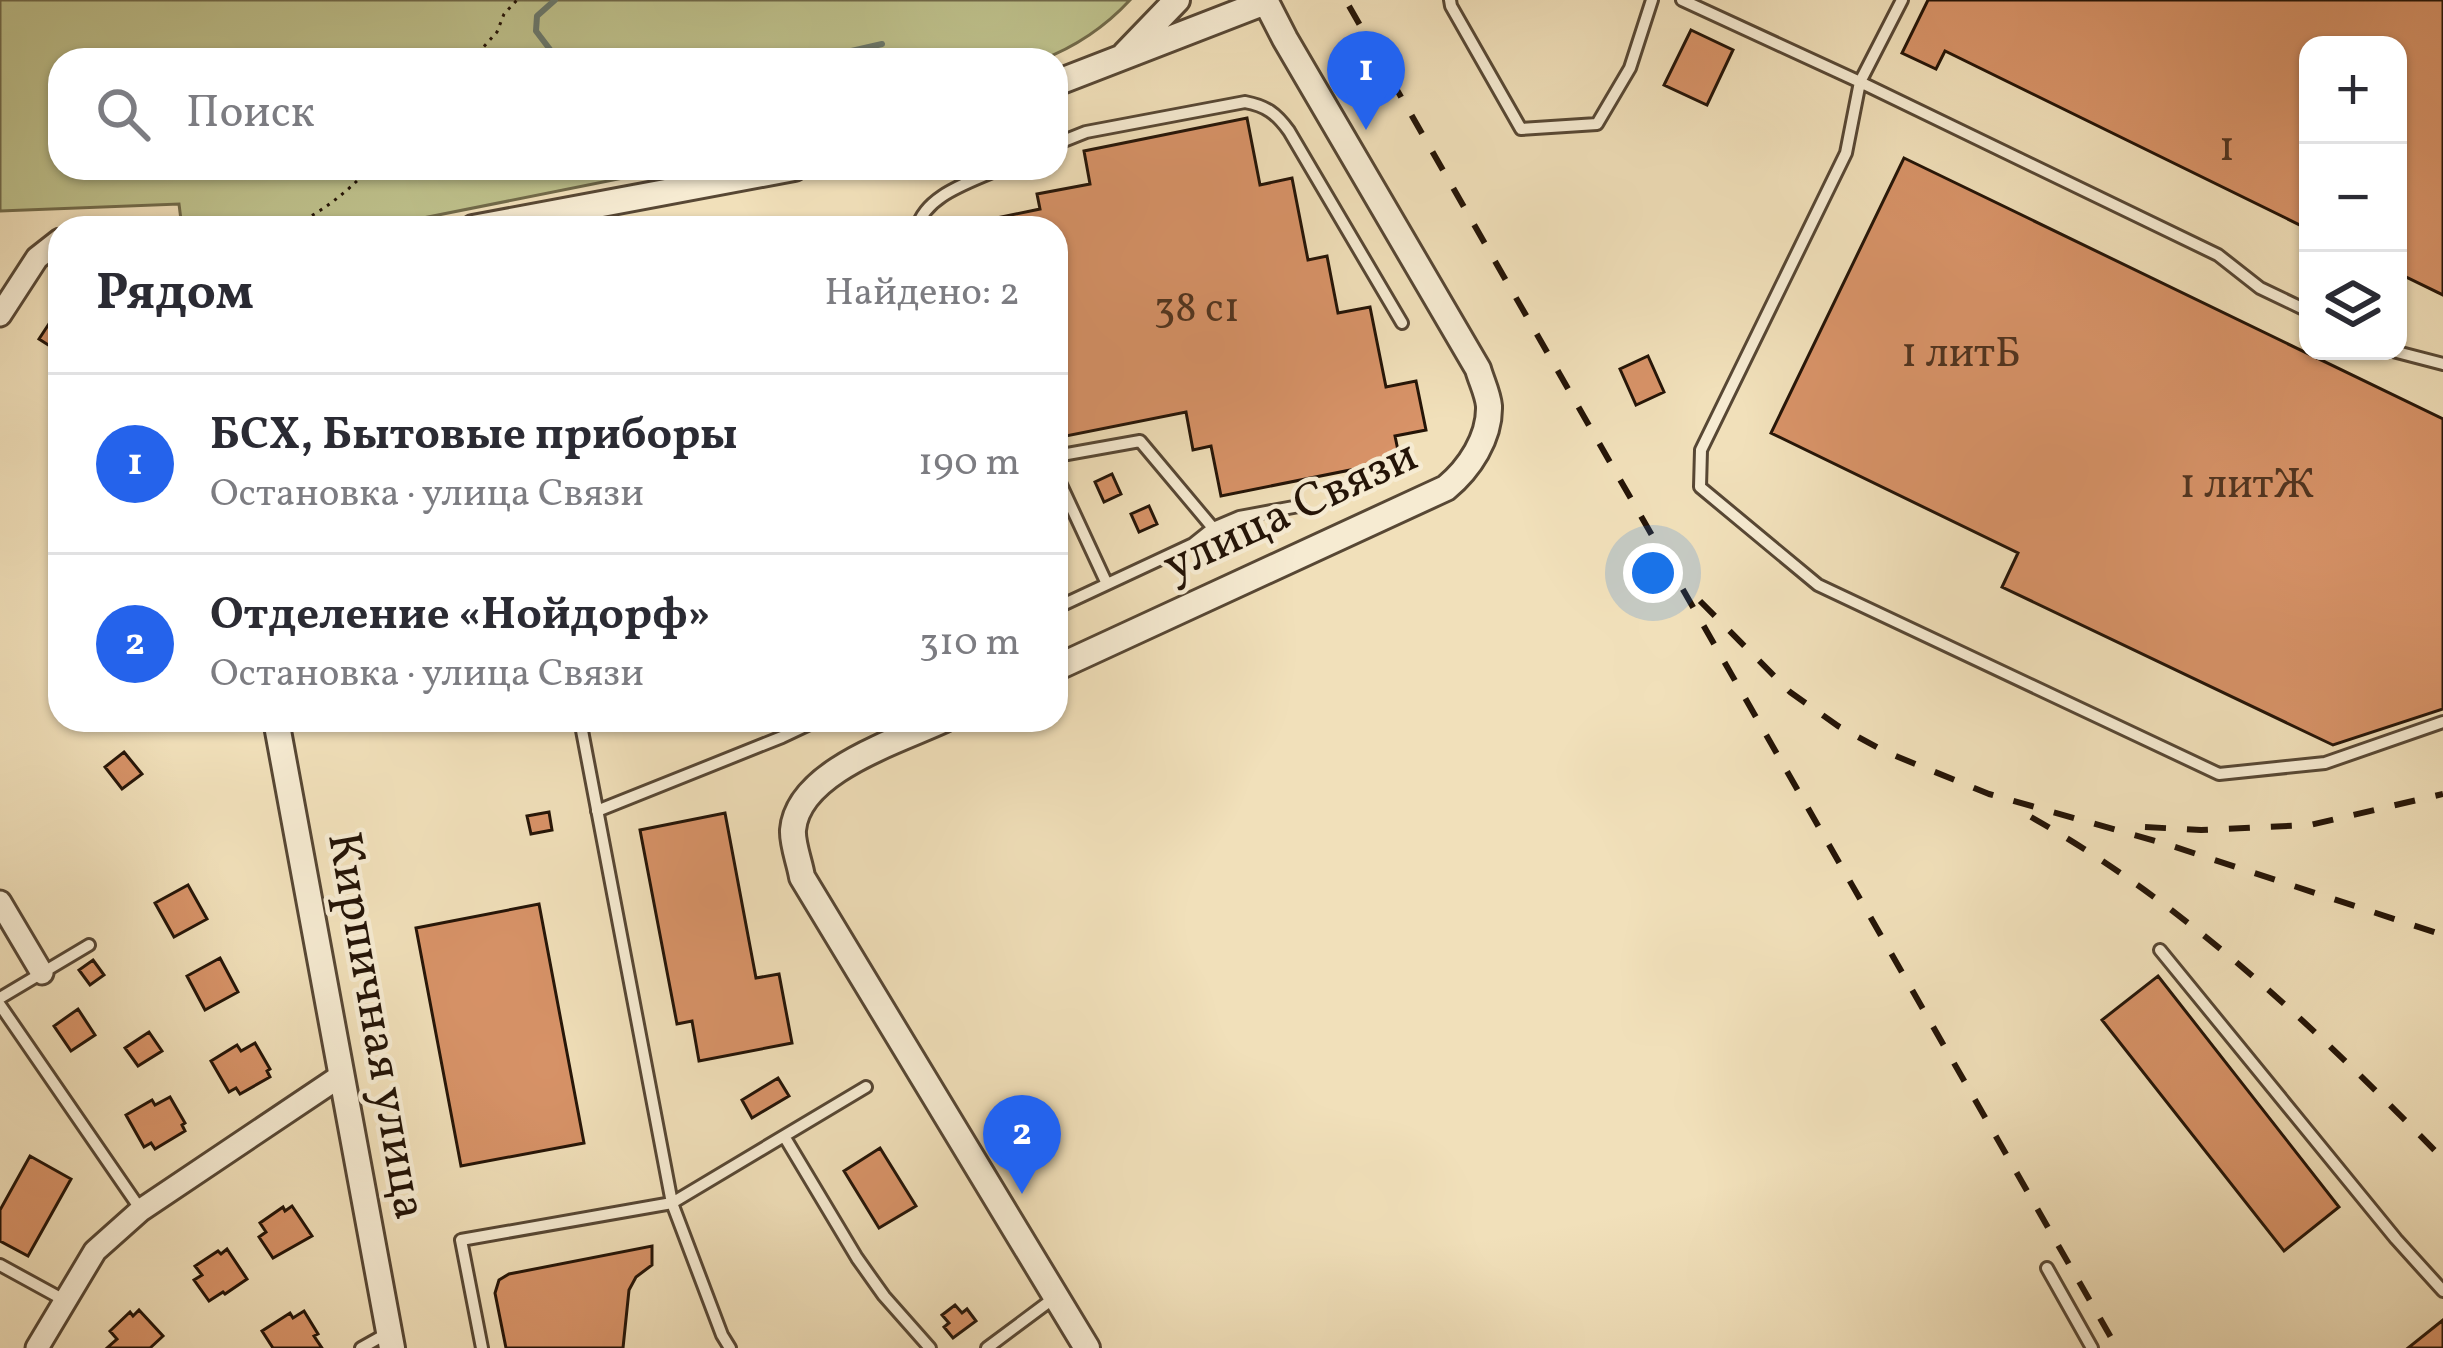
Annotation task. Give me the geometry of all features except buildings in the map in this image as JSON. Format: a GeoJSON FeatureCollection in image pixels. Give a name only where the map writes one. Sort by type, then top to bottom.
{"type":"FeatureCollection","features":[{"type":"Feature","properties":{"kind":"street"},"geometry":{"type":"LineString","coordinates":[[1119,60],[1177,0]]}},
{"type":"Feature","properties":{"kind":"street"},"geometry":{"type":"LineString","coordinates":[[1068,79],[1265,1]]}},
{"type":"Feature","properties":{"kind":"street","name":"улица Связи"},"geometry":{"type":"LineString","coordinates":[[1068,662],[1445,488],[1466,472],[1484,434],[1489,404],[1478,369],[1265,1]]}},
{"type":"Feature","properties":{"kind":"street"},"geometry":{"type":"LineString","coordinates":[[537,216],[730,180]]}},
{"type":"Feature","properties":{"kind":"street"},"geometry":{"type":"LineString","coordinates":[[0,315],[37,258],[48,249]]}},
{"type":"Feature","properties":{"kind":"street","name":"Кирпичная улица"},"geometry":{"type":"LineString","coordinates":[[278,732],[390,1340]]}},
{"type":"Feature","properties":{"kind":"street"},"geometry":{"type":"LineString","coordinates":[[918,732],[823,778],[801,806],[793,830],[802,877],[1088,1348]]}},
{"type":"Feature","properties":{"kind":"street"},"geometry":{"type":"LineString","coordinates":[[0,902],[41,973]]}},
{"type":"Feature","properties":{"kind":"street"},"geometry":{"type":"LineString","coordinates":[[37,1348],[95,1251],[141,1210],[342,1075]]}},
{"type":"Feature","properties":{"kind":"lane"},"geometry":{"type":"LineString","coordinates":[[1450,0],[1521,129],[1597,124],[1630,68],[1652,0]]}},
{"type":"Feature","properties":{"kind":"lane"},"geometry":{"type":"LineString","coordinates":[[1682,0],[2218,255],[2260,288],[2299,307]]}},
{"type":"Feature","properties":{"kind":"lane"},"geometry":{"type":"LineString","coordinates":[[1902,0],[1860,82],[1846,153],[1701,450],[1700,487],[1818,585],[2219,774],[2325,763],[2443,722]]}},
{"type":"Feature","properties":{"kind":"lane"},"geometry":{"type":"LineString","coordinates":[[1068,139],[1199,110],[1245,102],[1263,105],[1289,131],[1402,323]]}},
{"type":"Feature","properties":{"kind":"lane"},"geometry":{"type":"LineString","coordinates":[[921,216],[932,202],[977,180]]}},
{"type":"Feature","properties":{"kind":"lane"},"geometry":{"type":"LineString","coordinates":[[2407,355],[2443,364]]}},
{"type":"Feature","properties":{"kind":"lane"},"geometry":{"type":"LineString","coordinates":[[1068,454],[1140,441],[1214,528]]}},
{"type":"Feature","properties":{"kind":"lane"},"geometry":{"type":"LineString","coordinates":[[1068,500],[1107,584]]}},
{"type":"Feature","properties":{"kind":"lane"},"geometry":{"type":"LineString","coordinates":[[1068,602],[1239,517],[1299,506]]}},
{"type":"Feature","properties":{"kind":"lane"},"geometry":{"type":"LineString","coordinates":[[582,732],[672,1203],[719,1342],[730,1348]]}},
{"type":"Feature","properties":{"kind":"lane"},"geometry":{"type":"LineString","coordinates":[[597,811],[793,732]]}},
{"type":"Feature","properties":{"kind":"lane"},"geometry":{"type":"LineString","coordinates":[[89,945],[0,1001],[141,1210]]}},
{"type":"Feature","properties":{"kind":"lane"},"geometry":{"type":"LineString","coordinates":[[2160,950],[2443,1292]]}},
{"type":"Feature","properties":{"kind":"lane"},"geometry":{"type":"LineString","coordinates":[[482,1348],[460,1240],[672,1203],[866,1088]]}},
{"type":"Feature","properties":{"kind":"lane"},"geometry":{"type":"LineString","coordinates":[[784,1136],[856,1258],[930,1348]]}},
{"type":"Feature","properties":{"kind":"lane"},"geometry":{"type":"LineString","coordinates":[[0,1265],[64,1300]]}},
{"type":"Feature","properties":{"kind":"lane"},"geometry":{"type":"LineString","coordinates":[[2047,1268],[2092,1348]]}},
{"type":"Feature","properties":{"kind":"lane"},"geometry":{"type":"LineString","coordinates":[[987,1348],[1056,1296]]}},
{"type":"Feature","properties":{"kind":"lane"},"geometry":{"type":"LineString","coordinates":[[361,1348],[390,1340]]}},
{"type":"Feature","properties":{"kind":"path"},"geometry":{"type":"LineString","coordinates":[[483,48],[517,0]]}},
{"type":"Feature","properties":{"kind":"path"},"geometry":{"type":"LineString","coordinates":[[314,216],[359,180]]}},
{"type":"Feature","properties":{"kind":"green space"},"geometry":{"type":"Polygon","coordinates":[[[0,0],[1130,0],[1068,48],[48,48],[48,180],[613,180],[433,216],[180,216],[179,204],[0,211],[0,0]]]}},
{"type":"Feature","properties":{"kind":"waterway"},"geometry":{"type":"LineString","coordinates":[[549,48],[536,31],[537,16],[555,0]]}},
{"type":"Feature","properties":{"kind":"waterway"},"geometry":{"type":"LineString","coordinates":[[864,48],[882,44]]}},
{"type":"Feature","properties":{"kind":"railway"},"geometry":{"type":"LineString","coordinates":[[1349,6],[2117,1348]]}},
{"type":"Feature","properties":{"kind":"railway"},"geometry":{"type":"LineString","coordinates":[[1700,601],[1790,692],[1886,752],[1989,794],[2166,844],[2443,935]]}},
{"type":"Feature","properties":{"kind":"railway"},"geometry":{"type":"LineString","coordinates":[[2145,827],[2201,830],[2310,825],[2443,794]]}},
{"type":"Feature","properties":{"kind":"railway"},"geometry":{"type":"LineString","coordinates":[[2031,817],[2144,890],[2249,973],[2443,1159]]}},
{"type":"Feature","properties":{"kind":"place","name":"БСХ, Бытовые приборы"},"geometry":{"type":"Point","coordinates":[1366,130]}},
{"type":"Feature","properties":{"kind":"place","name":"Отделение «Нойдорф»"},"geometry":{"type":"Point","coordinates":[1022,1194]}}]}
